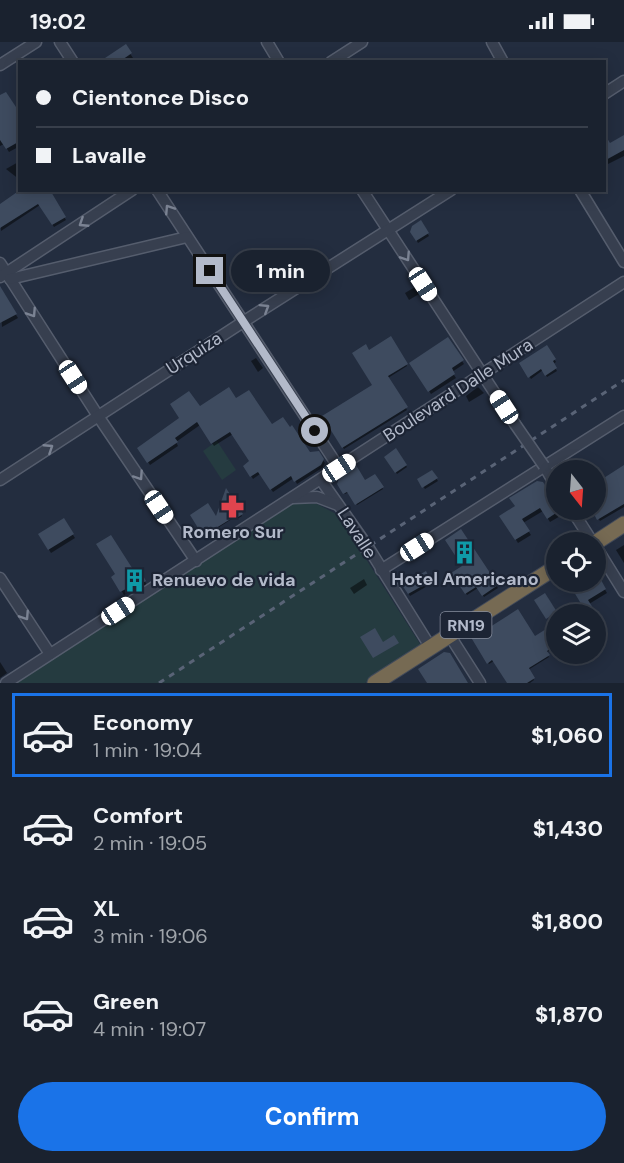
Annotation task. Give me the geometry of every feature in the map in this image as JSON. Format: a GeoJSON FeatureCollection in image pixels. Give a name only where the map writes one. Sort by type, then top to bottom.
{"type":"FeatureCollection","features":[{"type":"Feature","properties":{"kind":"highway"},"geometry":{"type":"LineString","coordinates":[[606,536],[624,524]]}},
{"type":"Feature","properties":{"kind":"highway","name":"RN19"},"geometry":{"type":"LineString","coordinates":[[375,683],[546,574]]}},
{"type":"Feature","properties":{"kind":"street"},"geometry":{"type":"LineString","coordinates":[[0,65],[36,42]]}},
{"type":"Feature","properties":{"kind":"street"},"geometry":{"type":"LineString","coordinates":[[60,42],[72,60]]}},
{"type":"Feature","properties":{"kind":"street"},"geometry":{"type":"LineString","coordinates":[[267,42],[278,60]]}},
{"type":"Feature","properties":{"kind":"street"},"geometry":{"type":"LineString","coordinates":[[334,60],[362,42]]}},
{"type":"Feature","properties":{"kind":"street"},"geometry":{"type":"LineString","coordinates":[[492,42],[502,60]]}},
{"type":"Feature","properties":{"kind":"street"},"geometry":{"type":"LineString","coordinates":[[606,93],[624,81]]}},
{"type":"Feature","properties":{"kind":"street"},"geometry":{"type":"LineString","coordinates":[[4,273],[129,192]]}},
{"type":"Feature","properties":{"kind":"street"},"geometry":{"type":"LineString","coordinates":[[158,192],[339,468]]}},
{"type":"Feature","properties":{"kind":"street"},"geometry":{"type":"LineString","coordinates":[[363,192],[546,469]]}},
{"type":"Feature","properties":{"kind":"street","name":"Urquiza"},"geometry":{"type":"LineString","coordinates":[[0,480],[448,192]]}},
{"type":"Feature","properties":{"kind":"street"},"geometry":{"type":"LineString","coordinates":[[581,192],[624,262]]}},
{"type":"Feature","properties":{"kind":"street"},"geometry":{"type":"LineString","coordinates":[[4,273],[187,237]]}},
{"type":"Feature","properties":{"kind":"street"},"geometry":{"type":"LineString","coordinates":[[4,273],[196,561]]}},
{"type":"Feature","properties":{"kind":"street","name":"Boulevard Dalle Mura"},"geometry":{"type":"LineString","coordinates":[[6,683],[624,282]]}},
{"type":"Feature","properties":{"kind":"street"},"geometry":{"type":"LineString","coordinates":[[381,570],[624,416]]}},
{"type":"Feature","properties":{"kind":"street","name":"Lavalle"},"geometry":{"type":"LineString","coordinates":[[321,480],[431,648]]}},
{"type":"Feature","properties":{"kind":"street"},"geometry":{"type":"LineString","coordinates":[[292,498],[316,497],[339,505]]}},
{"type":"Feature","properties":{"kind":"street"},"geometry":{"type":"LineString","coordinates":[[606,563],[624,592]]}},
{"type":"Feature","properties":{"kind":"street"},"geometry":{"type":"LineString","coordinates":[[0,579],[50,654]]}},
{"type":"Feature","properties":{"kind":"street"},"geometry":{"type":"LineString","coordinates":[[450,636],[480,683]]}},
{"type":"Feature","properties":{"kind":"green space"},"geometry":{"type":"Polygon","coordinates":[[[217,441],[236,470],[222,480],[203,451],[217,441]]]}},
{"type":"Feature","properties":{"kind":"green space"},"geometry":{"type":"Polygon","coordinates":[[[291,504],[317,504],[338,515],[422,647],[365,683],[17,683],[291,504]]]}},
{"type":"Feature","properties":{"kind":"building"},"geometry":{"type":"Polygon","coordinates":[[[126,44],[132,53],[122,60],[102,60],[126,44]]]}},
{"type":"Feature","properties":{"kind":"building"},"geometry":{"type":"Polygon","coordinates":[[[6,92],[18,110],[18,142],[6,149],[0,140],[0,95],[6,92]]]}},
{"type":"Feature","properties":{"kind":"building"},"geometry":{"type":"Polygon","coordinates":[[[624,135],[624,150],[606,160],[606,136],[610,143],[624,135]]]}},
{"type":"Feature","properties":{"kind":"building"},"geometry":{"type":"Polygon","coordinates":[[[18,191],[51,192],[66,217],[52,225],[38,204],[0,228],[0,204],[18,191]]]}},
{"type":"Feature","properties":{"kind":"building"},"geometry":{"type":"Polygon","coordinates":[[[421,220],[429,233],[416,241],[410,232],[412,226],[421,220]]]}},
{"type":"Feature","properties":{"kind":"building"},"geometry":{"type":"Polygon","coordinates":[[[0,286],[17,314],[0,323],[0,286]]]}},
{"type":"Feature","properties":{"kind":"building"},"geometry":{"type":"Polygon","coordinates":[[[391,336],[408,364],[388,376],[408,407],[342,448],[322,416],[372,385],[352,353],[366,344],[369,350],[391,336]]]}},
{"type":"Feature","properties":{"kind":"building"},"geometry":{"type":"Polygon","coordinates":[[[448,337],[464,360],[452,368],[455,374],[428,392],[409,363],[448,337]]]}},
{"type":"Feature","properties":{"kind":"building"},"geometry":{"type":"Polygon","coordinates":[[[547,345],[556,359],[553,361],[557,368],[545,376],[541,369],[528,378],[519,363],[547,345]]]}},
{"type":"Feature","properties":{"kind":"building"},"geometry":{"type":"Polygon","coordinates":[[[229,387],[236,398],[249,390],[272,424],[283,417],[290,427],[292,425],[310,452],[319,451],[324,459],[321,465],[294,482],[291,476],[270,490],[258,472],[250,477],[243,466],[249,461],[230,432],[211,444],[197,422],[175,438],[178,442],[147,463],[137,448],[179,418],[170,404],[189,391],[200,406],[229,387]]]}},
{"type":"Feature","properties":{"kind":"building"},"geometry":{"type":"Polygon","coordinates":[[[396,448],[407,465],[395,473],[384,457],[396,448]]]}},
{"type":"Feature","properties":{"kind":"building"},"geometry":{"type":"Polygon","coordinates":[[[356,465],[365,480],[375,474],[384,487],[355,505],[347,492],[343,494],[337,484],[340,476],[356,465]]]}},
{"type":"Feature","properties":{"kind":"building"},"geometry":{"type":"Polygon","coordinates":[[[624,465],[624,504],[606,515],[606,477],[624,465]]]}},
{"type":"Feature","properties":{"kind":"building"},"geometry":{"type":"Polygon","coordinates":[[[432,470],[438,478],[422,488],[417,479],[432,470]]]}},
{"type":"Feature","properties":{"kind":"building"},"geometry":{"type":"Polygon","coordinates":[[[537,481],[543,482],[546,487],[546,517],[540,508],[522,519],[530,531],[515,540],[499,516],[515,506],[509,498],[537,481]]]}},
{"type":"Feature","properties":{"kind":"building"},"geometry":{"type":"Polygon","coordinates":[[[226,488],[243,514],[203,536],[190,515],[208,503],[216,516],[226,488]]]}},
{"type":"Feature","properties":{"kind":"building"},"geometry":{"type":"Polygon","coordinates":[[[64,518],[74,534],[48,550],[38,534],[64,518]]]}},
{"type":"Feature","properties":{"kind":"building","name":"Hotel Americano"},"geometry":{"type":"Polygon","coordinates":[[[461,529],[498,585],[482,596],[476,587],[465,594],[451,573],[462,566],[445,540],[461,529]]]}},
{"type":"Feature","properties":{"kind":"building"},"geometry":{"type":"Polygon","coordinates":[[[111,535],[134,571],[139,568],[146,581],[130,590],[128,588],[120,592],[111,577],[115,574],[96,544],[111,535]]]}},
{"type":"Feature","properties":{"kind":"building"},"geometry":{"type":"Polygon","coordinates":[[[426,571],[431,581],[408,594],[402,585],[426,571]]]}},
{"type":"Feature","properties":{"kind":"building"},"geometry":{"type":"Polygon","coordinates":[[[574,592],[601,592],[588,600],[590,604],[581,604],[574,592]]]}},
{"type":"Feature","properties":{"kind":"building"},"geometry":{"type":"Polygon","coordinates":[[[545,593],[552,604],[546,604],[546,619],[534,600],[545,593]]]}},
{"type":"Feature","properties":{"kind":"building"},"geometry":{"type":"Polygon","coordinates":[[[518,609],[535,636],[546,629],[546,657],[529,668],[535,678],[527,683],[507,683],[492,660],[487,664],[469,634],[487,623],[490,627],[518,609]]]}},
{"type":"Feature","properties":{"kind":"building"},"geometry":{"type":"Polygon","coordinates":[[[375,628],[383,642],[394,635],[399,643],[373,658],[360,637],[375,628]]]}},
{"type":"Feature","properties":{"kind":"building"},"geometry":{"type":"Polygon","coordinates":[[[444,652],[450,653],[468,683],[427,683],[418,669],[444,652]]]}},
{"type":"Feature","properties":{"kind":"railway"},"geometry":{"type":"LineString","coordinates":[[159,683],[624,380]]}},
{"type":"Feature","properties":{"kind":"place","name":"Romero Sur"},"geometry":{"type":"Point","coordinates":[233,506]}},
{"type":"Feature","properties":{"kind":"place","name":"Hotel Americano"},"geometry":{"type":"Point","coordinates":[465,553]}},
{"type":"Feature","properties":{"kind":"place","name":"Renuevo de vida"},"geometry":{"type":"Point","coordinates":[134,580]}},
{"type":"Feature","properties":{"kind":"route"},"geometry":{"type":"LineString","coordinates":[[210,271],[315,431]]}}]}
